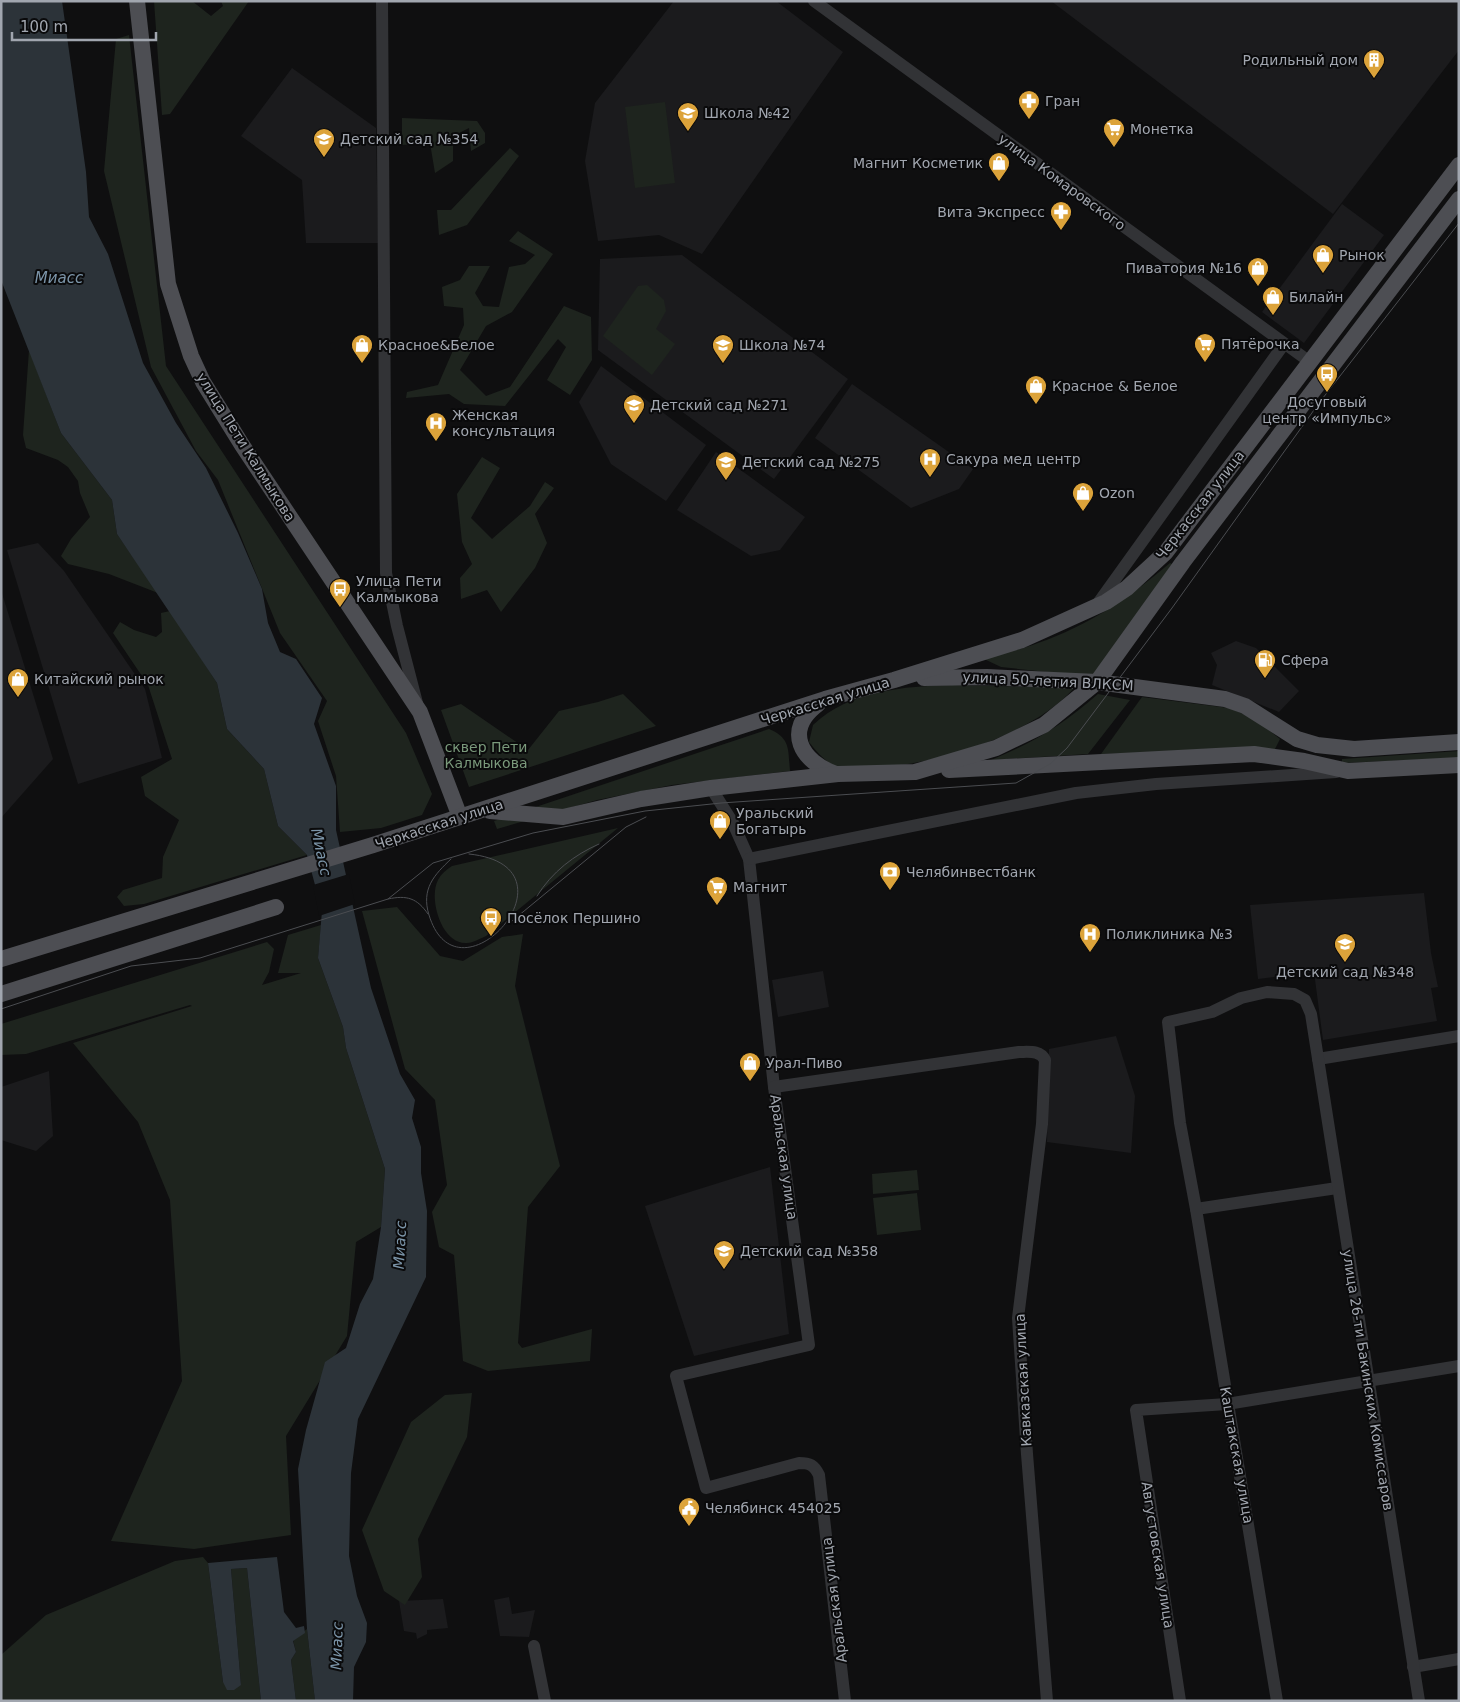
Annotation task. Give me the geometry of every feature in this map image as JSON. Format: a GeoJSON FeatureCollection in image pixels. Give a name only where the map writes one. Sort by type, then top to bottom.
{"type":"FeatureCollection","features":[{"type":"Feature","properties":{"kind":"main road","name":"улица Пети Калмыкова"},"geometry":{"type":"LineString","coordinates":[[137,1],[168,284],[191,356],[203,382],[242,445],[420,712],[460,817]]}},
{"type":"Feature","properties":{"kind":"main road","name":"Черкасская улица"},"geometry":{"type":"LineString","coordinates":[[4,960],[373,845],[825,699],[894,680],[1022,640],[1094,608],[1127,588],[1166,552],[1459,165]]}},
{"type":"Feature","properties":{"kind":"main road","name":"Черкасская улица"},"geometry":{"type":"LineString","coordinates":[[483,810],[563,816],[640,799],[711,788],[838,774],[915,772],[964,760],[1028,734],[1062,713],[1097,682],[1183,562],[1459,199]]}},
{"type":"Feature","properties":{"kind":"main road"},"geometry":{"type":"LineString","coordinates":[[1310,362],[1326,374]]}},
{"type":"Feature","properties":{"kind":"main road","name":"улица 50-летия ВЛКСМ"},"geometry":{"type":"LineString","coordinates":[[894,680],[948,676],[1097,682],[1225,699],[1245,706],[1297,739],[1317,744],[1354,748],[1459,742]]}},
{"type":"Feature","properties":{"kind":"main road"},"geometry":{"type":"LineString","coordinates":[[825,699],[805,716],[799,726],[798,737],[810,759],[822,769],[838,774]]}},
{"type":"Feature","properties":{"kind":"main road"},"geometry":{"type":"LineString","coordinates":[[915,772],[1254,754],[1304,761],[1348,771],[1459,765]]}},
{"type":"Feature","properties":{"kind":"main road"},"geometry":{"type":"LineString","coordinates":[[1,994],[276,907]]}},
{"type":"Feature","properties":{"kind":"street","name":"улица Пети Калмыкова"},"geometry":{"type":"LineString","coordinates":[[382,1],[386,573],[397,626],[420,712]]}},
{"type":"Feature","properties":{"kind":"street","name":"улица Комаровского"},"geometry":{"type":"LineString","coordinates":[[814,1],[1310,362]]}},
{"type":"Feature","properties":{"kind":"street"},"geometry":{"type":"LineString","coordinates":[[1094,608],[1284,344]]}},
{"type":"Feature","properties":{"kind":"street"},"geometry":{"type":"LineString","coordinates":[[749,859],[1076,793],[1156,784],[1348,771]]}},
{"type":"Feature","properties":{"kind":"street","name":"Аральская улица"},"geometry":{"type":"LineString","coordinates":[[711,788],[733,823],[749,859],[774,1087],[809,1345],[676,1376],[706,1488],[799,1463],[808,1463],[816,1467],[819,1475],[845,1701]]}},
{"type":"Feature","properties":{"kind":"street","name":"улица 26-ти Бакинских Комиссаров"},"geometry":{"type":"LineString","coordinates":[[1168,1022],[1212,1012],[1241,998],[1267,992],[1294,994],[1305,1000],[1310,1014],[1318,1059],[1419,1701]]}},
{"type":"Feature","properties":{"kind":"street","name":"Каштакская улица"},"geometry":{"type":"LineString","coordinates":[[1168,1022],[1180,1123],[1196,1209],[1277,1701]]}},
{"type":"Feature","properties":{"kind":"street"},"geometry":{"type":"LineString","coordinates":[[1318,1059],[1459,1036]]}},
{"type":"Feature","properties":{"kind":"street","name":"Аральская улица"},"geometry":{"type":"LineString","coordinates":[[774,1087],[1019,1052],[1034,1052],[1043,1056],[1045,1060]]}},
{"type":"Feature","properties":{"kind":"street","name":"Кавказская улица"},"geometry":{"type":"LineString","coordinates":[[1045,1060],[1042,1124],[1018,1318],[1047,1701]]}},
{"type":"Feature","properties":{"kind":"street"},"geometry":{"type":"LineString","coordinates":[[1196,1209],[1337,1188]]}},
{"type":"Feature","properties":{"kind":"street"},"geometry":{"type":"LineString","coordinates":[[1227,1404],[1459,1366]]}},
{"type":"Feature","properties":{"kind":"street","name":"Августовская улица"},"geometry":{"type":"LineString","coordinates":[[1180,1701],[1136,1410],[1227,1404]]}},
{"type":"Feature","properties":{"kind":"street"},"geometry":{"type":"LineString","coordinates":[[534,1646],[545,1701]]}},
{"type":"Feature","properties":{"kind":"street"},"geometry":{"type":"LineString","coordinates":[[1413,1667],[1459,1659]]}},
{"type":"Feature","properties":{"kind":"shaded area","name":"Школа №42"},"geometry":{"type":"Polygon","coordinates":[[[674,1],[776,1],[843,52],[702,254],[659,235],[598,241],[585,161],[595,103],[674,1]]]}},
{"type":"Feature","properties":{"kind":"shaded area"},"geometry":{"type":"Polygon","coordinates":[[[1051,1],[1459,1],[1459,50],[1333,214],[1051,1]]]}},
{"type":"Feature","properties":{"kind":"shaded area","name":"Детский сад №354"},"geometry":{"type":"Polygon","coordinates":[[[292,68],[376,128],[378,243],[306,243],[302,180],[241,136],[292,68]]]}},
{"type":"Feature","properties":{"kind":"shaded area","name":"Рынок"},"geometry":{"type":"Polygon","coordinates":[[[1342,204],[1384,235],[1304,343],[1262,312],[1342,204]]]}},
{"type":"Feature","properties":{"kind":"shaded area","name":"Школа №74"},"geometry":{"type":"Polygon","coordinates":[[[682,255],[848,379],[774,479],[598,350],[600,259],[682,255]]]}},
{"type":"Feature","properties":{"kind":"shaded area","name":"Детский сад №271"},"geometry":{"type":"Polygon","coordinates":[[[601,366],[706,445],[666,501],[611,464],[579,402],[601,366]]]}},
{"type":"Feature","properties":{"kind":"shaded area"},"geometry":{"type":"Polygon","coordinates":[[[852,384],[973,469],[959,489],[911,508],[815,438],[852,384]]]}},
{"type":"Feature","properties":{"kind":"shaded area","name":"Детский сад №275"},"geometry":{"type":"Polygon","coordinates":[[[716,452],[805,517],[780,550],[751,556],[677,510],[716,452]]]}},
{"type":"Feature","properties":{"kind":"shaded area"},"geometry":{"type":"Polygon","coordinates":[[[38,543],[64,571],[145,689],[162,758],[78,784],[7,550],[38,543]]]}},
{"type":"Feature","properties":{"kind":"shaded area","name":"Китайский рынок"},"geometry":{"type":"Polygon","coordinates":[[[1,590],[53,759],[1,818],[1,590]]]}},
{"type":"Feature","properties":{"kind":"shaded area"},"geometry":{"type":"Polygon","coordinates":[[[1236,641],[1256,648],[1299,691],[1279,712],[1212,685],[1217,665],[1211,653],[1236,641]]]}},
{"type":"Feature","properties":{"kind":"shaded area","name":"Детский сад №348"},"geometry":{"type":"Polygon","coordinates":[[[1424,893],[1431,953],[1438,987],[1431,988],[1437,1021],[1323,1040],[1314,972],[1258,979],[1250,905],[1424,893]]]}},
{"type":"Feature","properties":{"kind":"shaded area"},"geometry":{"type":"Polygon","coordinates":[[[823,971],[829,1007],[778,1017],[772,980],[823,971]]]}},
{"type":"Feature","properties":{"kind":"shaded area"},"geometry":{"type":"Polygon","coordinates":[[[1116,1036],[1135,1096],[1131,1153],[1047,1142],[1049,1049],[1116,1036]]]}},
{"type":"Feature","properties":{"kind":"shaded area"},"geometry":{"type":"Polygon","coordinates":[[[49,1071],[53,1136],[36,1151],[1,1140],[1,1087],[49,1071]]]}},
{"type":"Feature","properties":{"kind":"shaded area","name":"Детский сад №358"},"geometry":{"type":"Polygon","coordinates":[[[770,1167],[789,1334],[694,1356],[645,1206],[770,1167]]]}},
{"type":"Feature","properties":{"kind":"shaded area"},"geometry":{"type":"Polygon","coordinates":[[[509,1597],[512,1614],[535,1610],[529,1637],[500,1636],[494,1600],[509,1597]]]}},
{"type":"Feature","properties":{"kind":"shaded area"},"geometry":{"type":"Polygon","coordinates":[[[443,1599],[448,1628],[427,1630],[427,1634],[417,1639],[416,1633],[404,1631],[399,1601],[443,1599]]]}},
{"type":"Feature","properties":{"kind":"green space"},"geometry":{"type":"Polygon","coordinates":[[[154,1],[192,1],[211,16],[223,6],[221,1],[249,1],[170,114],[162,115],[154,1]]]}},
{"type":"Feature","properties":{"kind":"green space"},"geometry":{"type":"Polygon","coordinates":[[[129,35],[166,366],[406,733],[432,794],[422,815],[381,828],[340,832],[336,776],[318,721],[327,701],[280,633],[218,480],[196,451],[151,367],[104,171],[116,39],[129,35]]]}},
{"type":"Feature","properties":{"kind":"green space"},"geometry":{"type":"Polygon","coordinates":[[[665,102],[675,183],[635,188],[625,107],[665,102]]]}},
{"type":"Feature","properties":{"kind":"green space"},"geometry":{"type":"Polygon","coordinates":[[[402,118],[477,121],[485,133],[485,143],[471,151],[469,128],[453,136],[453,161],[435,173],[430,143],[402,145],[402,118]]]}},
{"type":"Feature","properties":{"kind":"green space"},"geometry":{"type":"Polygon","coordinates":[[[510,148],[519,156],[467,225],[439,235],[437,210],[451,210],[510,148]]]}},
{"type":"Feature","properties":{"kind":"green space"},"geometry":{"type":"Polygon","coordinates":[[[518,231],[553,254],[512,312],[486,326],[460,370],[486,396],[510,387],[564,306],[591,317],[592,360],[570,395],[547,380],[566,347],[558,339],[505,406],[464,404],[449,394],[406,398],[407,392],[438,385],[464,325],[463,308],[444,306],[442,287],[460,280],[469,266],[490,266],[475,293],[483,306],[499,307],[509,267],[525,264],[535,255],[509,241],[518,231]]]}},
{"type":"Feature","properties":{"kind":"green space"},"geometry":{"type":"Polygon","coordinates":[[[647,285],[664,300],[666,311],[656,329],[675,344],[652,375],[603,336],[638,286],[647,285]]]}},
{"type":"Feature","properties":{"kind":"green space"},"geometry":{"type":"Polygon","coordinates":[[[29,350],[61,433],[112,500],[117,534],[158,593],[109,574],[68,564],[61,556],[71,539],[90,517],[80,493],[78,481],[68,467],[58,460],[26,448],[23,435],[29,350]]]}},
{"type":"Feature","properties":{"kind":"green space"},"geometry":{"type":"Polygon","coordinates":[[[482,457],[500,468],[471,518],[492,539],[530,506],[545,482],[554,488],[535,514],[547,543],[535,568],[501,612],[487,590],[461,599],[460,578],[472,564],[462,542],[457,494],[482,457]]]}},
{"type":"Feature","properties":{"kind":"green space"},"geometry":{"type":"Polygon","coordinates":[[[1170,563],[1172,564],[1093,677],[1001,667],[982,658],[1017,650],[1074,628],[1124,599],[1170,563]]]}},
{"type":"Feature","properties":{"kind":"green space"},"geometry":{"type":"Polygon","coordinates":[[[170,611],[217,683],[227,729],[264,769],[278,826],[307,855],[144,904],[124,906],[117,897],[123,890],[162,878],[163,857],[179,820],[145,796],[141,777],[172,759],[148,685],[113,633],[120,622],[134,630],[156,637],[162,632],[161,613],[170,611]]]}},
{"type":"Feature","properties":{"kind":"green space"},"geometry":{"type":"Polygon","coordinates":[[[952,685],[1074,688],[1055,706],[1031,722],[1004,736],[944,756],[914,763],[886,767],[840,768],[825,760],[809,742],[813,725],[827,714],[860,698],[897,689],[952,685]]]}},
{"type":"Feature","properties":{"kind":"green space","name":"сквер Пети Калмыкова"},"geometry":{"type":"Polygon","coordinates":[[[623,694],[656,726],[469,787],[441,710],[461,704],[528,750],[559,711],[623,694]]]}},
{"type":"Feature","properties":{"kind":"green space"},"geometry":{"type":"Polygon","coordinates":[[[1098,694],[1130,700],[1088,754],[991,760],[1021,747],[1048,732],[1073,715],[1098,694]]]}},
{"type":"Feature","properties":{"kind":"green space"},"geometry":{"type":"Polygon","coordinates":[[[1142,697],[1229,708],[1255,719],[1280,739],[1275,749],[1101,754],[1142,697]]]}},
{"type":"Feature","properties":{"kind":"green space"},"geometry":{"type":"Polygon","coordinates":[[[769,729],[781,736],[785,741],[790,771],[672,785],[597,800],[497,829],[494,821],[769,729]]]}},
{"type":"Feature","properties":{"kind":"green space"},"geometry":{"type":"Polygon","coordinates":[[[1459,751],[1459,758],[1342,763],[1342,759],[1459,751]]]}},
{"type":"Feature","properties":{"kind":"green space"},"geometry":{"type":"Polygon","coordinates":[[[618,828],[486,936],[469,943],[458,942],[444,929],[436,909],[435,888],[441,876],[452,866],[618,828]]]}},
{"type":"Feature","properties":{"kind":"green space"},"geometry":{"type":"Polygon","coordinates":[[[397,907],[440,956],[463,961],[502,937],[523,934],[515,986],[560,1166],[528,1207],[518,1343],[522,1348],[592,1329],[590,1361],[488,1371],[463,1361],[454,1255],[439,1247],[432,1212],[447,1185],[435,1100],[405,1069],[362,911],[397,907]]]}},
{"type":"Feature","properties":{"kind":"green space"},"geometry":{"type":"Polygon","coordinates":[[[321,925],[318,958],[343,1027],[346,1048],[385,1169],[381,1227],[356,1242],[347,1336],[286,1436],[291,1535],[194,1549],[111,1541],[182,1381],[170,1200],[138,1122],[73,1043],[192,1006],[190,1005],[26,1054],[1,1055],[1,1024],[267,942],[274,949],[269,972],[262,985],[301,973],[278,973],[288,935],[321,925]]]}},
{"type":"Feature","properties":{"kind":"green space"},"geometry":{"type":"Polygon","coordinates":[[[917,1170],[919,1190],[873,1194],[872,1174],[917,1170]]]}},
{"type":"Feature","properties":{"kind":"green space"},"geometry":{"type":"Polygon","coordinates":[[[917,1193],[921,1230],[877,1235],[873,1198],[917,1193]]]}},
{"type":"Feature","properties":{"kind":"green space"},"geometry":{"type":"Polygon","coordinates":[[[472,1393],[467,1437],[418,1539],[422,1577],[405,1605],[384,1591],[362,1530],[411,1422],[445,1395],[472,1393]]]}},
{"type":"Feature","properties":{"kind":"green space"},"geometry":{"type":"Polygon","coordinates":[[[203,1557],[208,1563],[223,1682],[241,1685],[231,1569],[247,1568],[261,1701],[1,1701],[1,1655],[46,1615],[175,1561],[203,1557]]]}},
{"type":"Feature","properties":{"kind":"green space"},"geometry":{"type":"Polygon","coordinates":[[[307,1629],[315,1701],[296,1701],[291,1660],[296,1652],[293,1640],[307,1629]]]}},
{"type":"Feature","properties":{"kind":"water","name":"Миасс"},"geometry":{"type":"Polygon","coordinates":[[[1,1],[62,1],[86,172],[89,217],[108,254],[143,363],[176,423],[206,468],[238,533],[262,589],[268,623],[280,652],[296,659],[322,698],[314,724],[336,786],[336,830],[371,988],[400,1074],[415,1100],[412,1118],[421,1147],[421,1173],[427,1211],[426,1277],[358,1419],[351,1473],[349,1556],[357,1596],[367,1623],[366,1642],[354,1667],[353,1701],[315,1701],[307,1629],[298,1469],[306,1430],[325,1362],[346,1348],[360,1304],[373,1279],[381,1227],[385,1169],[346,1048],[343,1027],[318,958],[322,911],[307,855],[278,826],[264,769],[227,729],[217,683],[117,534],[112,500],[61,433],[1,280],[1,1]]]}},
{"type":"Feature","properties":{"kind":"water"},"geometry":{"type":"Polygon","coordinates":[[[277,1557],[284,1612],[296,1628],[304,1626],[305,1633],[293,1641],[296,1652],[291,1660],[296,1701],[261,1701],[247,1568],[231,1569],[241,1685],[234,1690],[227,1690],[223,1682],[208,1563],[277,1557]]]}},
{"type":"Feature","properties":{"kind":"pier"},"geometry":{"type":"Polygon","coordinates":[[[349,874],[355,904],[319,916],[313,885],[349,874]]]}},
{"type":"Feature","properties":{"kind":"tram line"},"geometry":{"type":"LineString","coordinates":[[388,899],[433,863],[533,833],[645,811],[721,803],[1016,783],[1050,764],[1067,748],[1172,608],[1319,403],[1459,223]]}},
{"type":"Feature","properties":{"kind":"tram line"},"geometry":{"type":"LineString","coordinates":[[512,921],[626,827],[646,817]]}},
{"type":"Feature","properties":{"kind":"tram line"},"geometry":{"type":"LineString","coordinates":[[537,896],[564,865],[581,853],[599,844]]}},
{"type":"Feature","properties":{"kind":"tram line"},"geometry":{"type":"LineString","coordinates":[[451,859],[434,877],[428,890],[427,906],[429,915],[444,940],[464,948],[486,941],[504,925],[516,904],[517,882],[502,864],[469,854]]}},
{"type":"Feature","properties":{"kind":"tram line"},"geometry":{"type":"LineString","coordinates":[[1,1009],[131,966],[200,958],[388,899],[401,897],[411,899],[420,904],[428,914]]}},
{"type":"Feature","properties":{"kind":"place","name":"Родильный дом"},"geometry":{"type":"Point","coordinates":[1374,79]}},
{"type":"Feature","properties":{"kind":"place","name":"Гран"},"geometry":{"type":"Point","coordinates":[1029,120]}},
{"type":"Feature","properties":{"kind":"place","name":"Школа №42"},"geometry":{"type":"Point","coordinates":[688,132]}},
{"type":"Feature","properties":{"kind":"place","name":"Монетка"},"geometry":{"type":"Point","coordinates":[1114,148]}},
{"type":"Feature","properties":{"kind":"place","name":"Детский сад №354"},"geometry":{"type":"Point","coordinates":[324,158]}},
{"type":"Feature","properties":{"kind":"place","name":"Магнит Косметик"},"geometry":{"type":"Point","coordinates":[999,182]}},
{"type":"Feature","properties":{"kind":"place","name":"Вита Экспресс"},"geometry":{"type":"Point","coordinates":[1061,231]}},
{"type":"Feature","properties":{"kind":"place","name":"Рынок"},"geometry":{"type":"Point","coordinates":[1323,274]}},
{"type":"Feature","properties":{"kind":"place","name":"Пиватория №16"},"geometry":{"type":"Point","coordinates":[1258,287]}},
{"type":"Feature","properties":{"kind":"place","name":"Билайн"},"geometry":{"type":"Point","coordinates":[1273,316]}},
{"type":"Feature","properties":{"kind":"place","name":"Пятёрочка"},"geometry":{"type":"Point","coordinates":[1205,363]}},
{"type":"Feature","properties":{"kind":"place","name":"Красное&Белое"},"geometry":{"type":"Point","coordinates":[362,364]}},
{"type":"Feature","properties":{"kind":"place","name":"Школа №74"},"geometry":{"type":"Point","coordinates":[723,364]}},
{"type":"Feature","properties":{"kind":"place","name":"Досуговый центр «Импульс»"},"geometry":{"type":"Point","coordinates":[1327,393]}},
{"type":"Feature","properties":{"kind":"place","name":"Красное & Белое"},"geometry":{"type":"Point","coordinates":[1036,405]}},
{"type":"Feature","properties":{"kind":"place","name":"Детский сад №271"},"geometry":{"type":"Point","coordinates":[634,424]}},
{"type":"Feature","properties":{"kind":"place","name":"Женская консультация"},"geometry":{"type":"Point","coordinates":[436,442]}},
{"type":"Feature","properties":{"kind":"place","name":"Сакура мед центр"},"geometry":{"type":"Point","coordinates":[930,478]}},
{"type":"Feature","properties":{"kind":"place","name":"Детский сад №275"},"geometry":{"type":"Point","coordinates":[726,481]}},
{"type":"Feature","properties":{"kind":"place","name":"Ozon"},"geometry":{"type":"Point","coordinates":[1083,512]}},
{"type":"Feature","properties":{"kind":"place","name":"Улица Пети Калмыкова"},"geometry":{"type":"Point","coordinates":[340,608]}},
{"type":"Feature","properties":{"kind":"place","name":"Сфера"},"geometry":{"type":"Point","coordinates":[1265,679]}},
{"type":"Feature","properties":{"kind":"place","name":"Китайский рынок"},"geometry":{"type":"Point","coordinates":[18,698]}},
{"type":"Feature","properties":{"kind":"place","name":"Уральский Богатырь"},"geometry":{"type":"Point","coordinates":[720,840]}},
{"type":"Feature","properties":{"kind":"place","name":"Челябинвестбанк"},"geometry":{"type":"Point","coordinates":[890,891]}},
{"type":"Feature","properties":{"kind":"place","name":"Магнит"},"geometry":{"type":"Point","coordinates":[717,906]}},
{"type":"Feature","properties":{"kind":"place","name":"Посёлок Першино"},"geometry":{"type":"Point","coordinates":[491,937]}},
{"type":"Feature","properties":{"kind":"place","name":"Поликлиника №3"},"geometry":{"type":"Point","coordinates":[1090,953]}},
{"type":"Feature","properties":{"kind":"place","name":"Детский сад №348"},"geometry":{"type":"Point","coordinates":[1345,963]}},
{"type":"Feature","properties":{"kind":"place","name":"Урал-Пиво"},"geometry":{"type":"Point","coordinates":[750,1082]}},
{"type":"Feature","properties":{"kind":"place","name":"Детский сад №358"},"geometry":{"type":"Point","coordinates":[724,1270]}},
{"type":"Feature","properties":{"kind":"place","name":"Челябинск 454025"},"geometry":{"type":"Point","coordinates":[689,1527]}}]}
